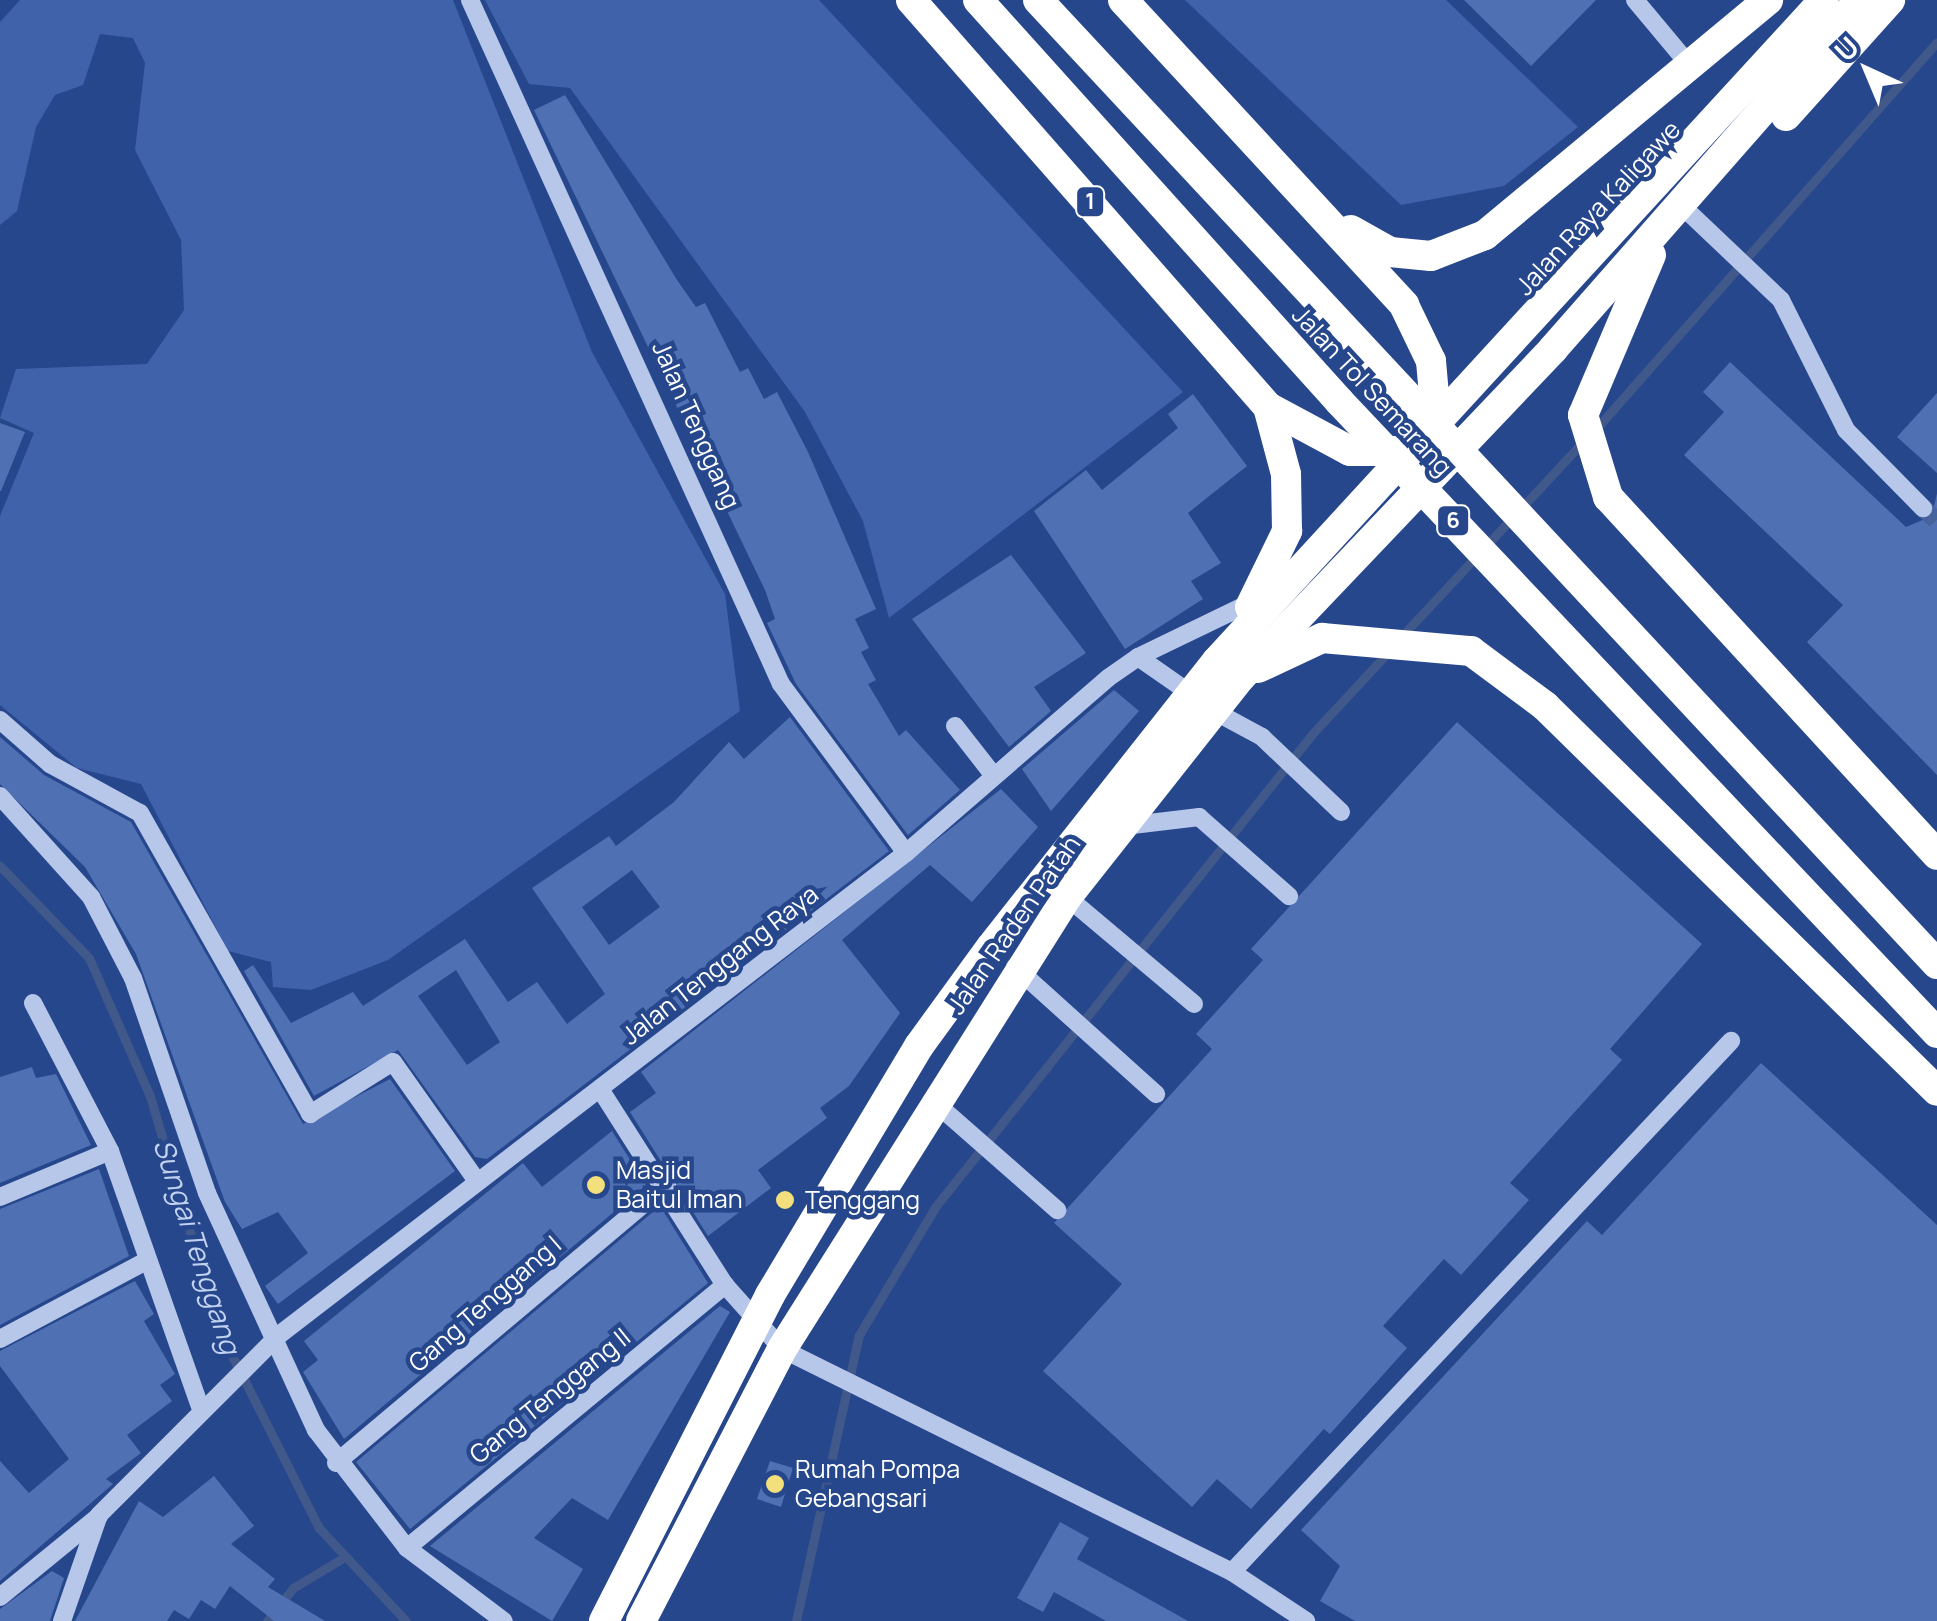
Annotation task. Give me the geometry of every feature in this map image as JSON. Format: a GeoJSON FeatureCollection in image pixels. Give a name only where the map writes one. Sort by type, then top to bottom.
{"type":"FeatureCollection","features":[{"type":"Feature","properties":{"kind":"highway","name":"1"},"geometry":{"type":"LineString","coordinates":[[911,0],[1268,407],[1350,451],[1411,452]]}},
{"type":"Feature","properties":{"kind":"highway","name":"Jalan Tol Semarang"},"geometry":{"type":"LineString","coordinates":[[978,0],[1338,401],[1937,1034]]}},
{"type":"Feature","properties":{"kind":"highway","name":"Jalan Tol Semarang"},"geometry":{"type":"LineString","coordinates":[[1038,0],[1937,964]]}},
{"type":"Feature","properties":{"kind":"highway"},"geometry":{"type":"LineString","coordinates":[[1123,0],[1332,217],[1404,305],[1431,361],[1434,395],[1411,452],[1349,562]]}},
{"type":"Feature","properties":{"kind":"highway"},"geometry":{"type":"LineString","coordinates":[[1696,62],[1743,0]]}},
{"type":"Feature","properties":{"kind":"highway"},"geometry":{"type":"LineString","coordinates":[[1332,217],[1390,252],[1454,250],[1513,216],[1768,0]]}},
{"type":"Feature","properties":{"kind":"highway","name":"Jalan Raya Kaligawe"},"geometry":{"type":"LineString","coordinates":[[1411,452],[1824,0]]}},
{"type":"Feature","properties":{"kind":"highway"},"geometry":{"type":"LineString","coordinates":[[1411,452],[1553,349],[1860,0]]}},
{"type":"Feature","properties":{"kind":"highway"},"geometry":{"type":"LineString","coordinates":[[1708,175],[1783,120],[1890,0]]}},
{"type":"Feature","properties":{"kind":"highway"},"geometry":{"type":"LineString","coordinates":[[1672,217],[1591,379],[1583,415],[1600,479],[1937,855]]}},
{"type":"Feature","properties":{"kind":"highway","name":"Jalan Raden Patah"},"geometry":{"type":"LineString","coordinates":[[1229,668],[1349,562],[1553,349]]}},
{"type":"Feature","properties":{"kind":"highway"},"geometry":{"type":"LineString","coordinates":[[1229,668],[1254,601],[1287,531],[1286,474],[1268,407]]}},
{"type":"Feature","properties":{"kind":"highway","name":"Jalan Raden Patah"},"geometry":{"type":"LineString","coordinates":[[604,1621],[754,1326],[919,1046],[1411,452]]}},
{"type":"Feature","properties":{"kind":"highway"},"geometry":{"type":"LineString","coordinates":[[1229,668],[1322,638],[1471,652],[1544,706],[1937,1091]]}},
{"type":"Feature","properties":{"kind":"highway","name":"Jalan Raden Patah"},"geometry":{"type":"LineString","coordinates":[[641,1621],[792,1355],[942,1108],[1015,968],[1123,826],[1202,702]]}},
{"type":"Feature","properties":{"kind":"street","name":"Jalan Tenggang"},"geometry":{"type":"LineString","coordinates":[[470,0],[781,684],[906,853]]}},
{"type":"Feature","properties":{"kind":"street"},"geometry":{"type":"LineString","coordinates":[[1635,0],[1696,62]]}},
{"type":"Feature","properties":{"kind":"street"},"geometry":{"type":"LineString","coordinates":[[1672,217],[1708,231],[1768,287],[1846,430],[1922,508]]}},
{"type":"Feature","properties":{"kind":"street","name":"Jalan Tenggang Raya"},"geometry":{"type":"LineString","coordinates":[[205,1401],[276,1338],[474,1178],[600,1088],[906,853],[1138,657],[1254,601]]}},
{"type":"Feature","properties":{"kind":"street"},"geometry":{"type":"LineString","coordinates":[[1138,657],[1202,702],[1262,737],[1341,812]]}},
{"type":"Feature","properties":{"kind":"street"},"geometry":{"type":"LineString","coordinates":[[0,720],[50,764],[126,798],[140,814],[310,1114],[392,1062],[474,1178]]}},
{"type":"Feature","properties":{"kind":"street"},"geometry":{"type":"LineString","coordinates":[[954,726],[994,776]]}},
{"type":"Feature","properties":{"kind":"street"},"geometry":{"type":"LineString","coordinates":[[0,796],[101,914],[138,991],[207,1192],[336,1463],[407,1548],[504,1621]]}},
{"type":"Feature","properties":{"kind":"street"},"geometry":{"type":"LineString","coordinates":[[1123,826],[1199,817],[1289,896]]}},
{"type":"Feature","properties":{"kind":"street"},"geometry":{"type":"LineString","coordinates":[[1067,897],[1194,1004]]}},
{"type":"Feature","properties":{"kind":"street"},"geometry":{"type":"LineString","coordinates":[[1015,968],[1156,1094]]}},
{"type":"Feature","properties":{"kind":"street"},"geometry":{"type":"LineString","coordinates":[[0,1596],[99,1516],[205,1401],[144,1262],[110,1152],[33,1003]]}},
{"type":"Feature","properties":{"kind":"street"},"geometry":{"type":"LineString","coordinates":[[1232,1572],[1731,1041]]}},
{"type":"Feature","properties":{"kind":"street"},"geometry":{"type":"LineString","coordinates":[[600,1088],[668,1184],[725,1285],[754,1326],[792,1355],[878,1401],[1232,1572],[1306,1621]]}},
{"type":"Feature","properties":{"kind":"street"},"geometry":{"type":"LineString","coordinates":[[942,1108],[1056,1210]]}},
{"type":"Feature","properties":{"kind":"street"},"geometry":{"type":"LineString","coordinates":[[0,1197],[110,1152]]}},
{"type":"Feature","properties":{"kind":"street","name":"Gang Tenggang I"},"geometry":{"type":"LineString","coordinates":[[336,1463],[668,1184]]}},
{"type":"Feature","properties":{"kind":"street"},"geometry":{"type":"LineString","coordinates":[[0,1339],[144,1262]]}},
{"type":"Feature","properties":{"kind":"street","name":"Gang Tenggang II"},"geometry":{"type":"LineString","coordinates":[[407,1548],[725,1285]]}},
{"type":"Feature","properties":{"kind":"street"},"geometry":{"type":"LineString","coordinates":[[62,1621],[99,1516]]}},
{"type":"Feature","properties":{"kind":"shaded area"},"geometry":{"type":"Polygon","coordinates":[[[20,0],[453,0],[592,352],[725,594],[740,711],[388,960],[311,990],[273,987],[271,962],[228,951],[141,784],[77,768],[0,705],[0,516],[34,433],[0,418],[16,369],[147,364],[184,310],[181,240],[135,150],[145,63],[133,38],[100,34],[83,85],[55,95],[36,127],[17,211],[0,225],[0,22],[20,0]]]}},
{"type":"Feature","properties":{"kind":"shaded area"},"geometry":{"type":"Polygon","coordinates":[[[485,0],[819,0],[1183,392],[889,618],[863,521],[805,412],[570,88],[529,84],[485,0]]]}},
{"type":"Feature","properties":{"kind":"shaded area"},"geometry":{"type":"Polygon","coordinates":[[[1185,0],[1446,0],[1578,127],[1504,186],[1401,205],[1185,0]]]}},
{"type":"Feature","properties":{"kind":"building"},"geometry":{"type":"Polygon","coordinates":[[[1464,0],[1596,0],[1531,66],[1464,0]]]}},
{"type":"Feature","properties":{"kind":"building"},"geometry":{"type":"Polygon","coordinates":[[[565,95],[677,280],[696,307],[705,303],[740,372],[748,368],[764,399],[777,392],[808,452],[876,609],[855,619],[869,648],[861,652],[876,680],[868,684],[899,736],[906,730],[960,790],[908,835],[796,684],[767,623],[775,619],[765,590],[534,110],[565,95]]]}},
{"type":"Feature","properties":{"kind":"building"},"geometry":{"type":"Polygon","coordinates":[[[1730,362],[1906,527],[1932,516],[1937,493],[1937,775],[1807,642],[1843,605],[1684,455],[1724,412],[1703,392],[1730,362]]]}},
{"type":"Feature","properties":{"kind":"building"},"geometry":{"type":"Polygon","coordinates":[[[1937,393],[1937,473],[1897,437],[1937,393]]]}},
{"type":"Feature","properties":{"kind":"building"},"geometry":{"type":"Polygon","coordinates":[[[1193,394],[1247,466],[1188,513],[1221,563],[1191,581],[1203,599],[1125,649],[1034,511],[1086,470],[1102,490],[1178,428],[1168,414],[1193,394]]]}},
{"type":"Feature","properties":{"kind":"building"},"geometry":{"type":"Polygon","coordinates":[[[0,423],[25,432],[1,491],[0,491],[0,423]]]}},
{"type":"Feature","properties":{"kind":"building"},"geometry":{"type":"Polygon","coordinates":[[[1011,555],[1086,653],[1034,687],[1051,711],[1009,747],[912,619],[1011,555]]]}},
{"type":"Feature","properties":{"kind":"building"},"geometry":{"type":"Polygon","coordinates":[[[1114,690],[1139,711],[1051,811],[1022,769],[1114,690]]]}},
{"type":"Feature","properties":{"kind":"building"},"geometry":{"type":"Polygon","coordinates":[[[790,717],[889,851],[487,1159],[475,1157],[398,1050],[314,1096],[244,971],[253,965],[291,1023],[353,992],[363,1006],[465,939],[508,1002],[537,982],[567,1024],[605,994],[532,888],[609,836],[616,846],[674,802],[729,742],[744,759],[790,717]],[[632,870],[582,907],[609,945],[660,907],[632,870]],[[456,970],[418,996],[467,1065],[500,1042],[456,970]]]}},
{"type":"Feature","properties":{"kind":"building"},"geometry":{"type":"Polygon","coordinates":[[[1457,722],[1702,944],[1610,1049],[1622,1060],[1510,1183],[1529,1200],[1461,1275],[1444,1259],[1383,1326],[1407,1348],[1330,1434],[1324,1429],[1251,1509],[1217,1479],[1192,1507],[1043,1371],[1122,1284],[1054,1223],[1212,1049],[1196,1034],[1263,960],[1251,949],[1457,722]]]}},
{"type":"Feature","properties":{"kind":"building"},"geometry":{"type":"Polygon","coordinates":[[[0,737],[44,775],[131,822],[303,1124],[390,1079],[455,1171],[278,1304],[265,1286],[308,1253],[278,1212],[242,1229],[225,1202],[136,954],[85,867],[0,784],[0,737]]]}},
{"type":"Feature","properties":{"kind":"building"},"geometry":{"type":"Polygon","coordinates":[[[1001,789],[1038,827],[972,902],[930,865],[842,940],[900,1013],[849,1086],[820,1108],[827,1118],[758,1170],[771,1188],[708,1236],[630,1112],[656,1093],[641,1072],[1001,789]]]}},
{"type":"Feature","properties":{"kind":"building"},"geometry":{"type":"Polygon","coordinates":[[[1761,1063],[1937,1225],[1937,1621],[1355,1621],[1320,1601],[1340,1566],[1301,1530],[1587,1221],[1602,1235],[1761,1063]]]}},
{"type":"Feature","properties":{"kind":"building"},"geometry":{"type":"Polygon","coordinates":[[[32,1067],[36,1078],[56,1074],[91,1145],[0,1183],[0,1077],[32,1067]]]}},
{"type":"Feature","properties":{"kind":"building"},"geometry":{"type":"Polygon","coordinates":[[[612,1131],[646,1185],[344,1439],[303,1372],[318,1360],[304,1341],[523,1163],[542,1187],[612,1131]]]}},
{"type":"Feature","properties":{"kind":"building"},"geometry":{"type":"Polygon","coordinates":[[[99,1169],[129,1256],[0,1325],[0,1209],[99,1169]]]}},
{"type":"Feature","properties":{"kind":"building"},"geometry":{"type":"Polygon","coordinates":[[[660,1206],[708,1283],[410,1529],[356,1462],[660,1206]]]}},
{"type":"Feature","properties":{"kind":"building"},"geometry":{"type":"Polygon","coordinates":[[[135,1281],[154,1314],[144,1321],[175,1374],[160,1385],[172,1401],[127,1435],[141,1453],[106,1479],[113,1484],[0,1581],[0,1461],[29,1493],[69,1459],[0,1366],[0,1351],[135,1281]]]}},
{"type":"Feature","properties":{"kind":"building"},"geometry":{"type":"Polygon","coordinates":[[[720,1306],[730,1312],[608,1520],[572,1498],[534,1538],[583,1569],[552,1621],[430,1546],[720,1306]]]}},
{"type":"Feature","properties":{"kind":"building","name":"Rumah Pompa Gebangsari"},"geometry":{"type":"Polygon","coordinates":[[[770,1461],[793,1468],[781,1507],[757,1499],[770,1461]]]}},
{"type":"Feature","properties":{"kind":"building"},"geometry":{"type":"Polygon","coordinates":[[[214,1476],[254,1526],[231,1544],[275,1579],[268,1587],[325,1621],[274,1621],[230,1586],[215,1609],[201,1600],[189,1619],[174,1610],[167,1621],[75,1621],[139,1501],[163,1517],[214,1476]]]}},
{"type":"Feature","properties":{"kind":"building"},"geometry":{"type":"Polygon","coordinates":[[[1060,1522],[1089,1538],[1077,1559],[1188,1621],[1106,1621],[1054,1592],[1043,1612],[1017,1598],[1060,1522]]]}},
{"type":"Feature","properties":{"kind":"building"},"geometry":{"type":"Polygon","coordinates":[[[52,1571],[64,1578],[50,1621],[0,1621],[0,1609],[52,1571]]]}},
{"type":"Feature","properties":{"kind":"waterway"},"geometry":{"type":"LineString","coordinates":[[1595,430],[1937,42]]}},
{"type":"Feature","properties":{"kind":"waterway"},"geometry":{"type":"LineString","coordinates":[[1400,638],[1584,441]]}},
{"type":"Feature","properties":{"kind":"waterway"},"geometry":{"type":"LineString","coordinates":[[796,1621],[859,1335],[936,1206],[1313,733],[1390,650]]}},
{"type":"Feature","properties":{"kind":"waterway","name":"Sungai Tenggang"},"geometry":{"type":"LineString","coordinates":[[0,866],[89,958],[150,1096],[219,1330],[319,1528],[406,1621]]}},
{"type":"Feature","properties":{"kind":"waterway"},"geometry":{"type":"LineString","coordinates":[[267,1621],[293,1588],[341,1559]]}},
{"type":"Feature","properties":{"kind":"tunnel"},"geometry":{"type":"LineString","coordinates":[[1923,508],[1937,521]]}},
{"type":"Feature","properties":{"kind":"place","name":"Masjid Baitul Iman"},"geometry":{"type":"Point","coordinates":[596,1185]}},
{"type":"Feature","properties":{"kind":"place","name":"Tenggang"},"geometry":{"type":"Point","coordinates":[785,1200]}},
{"type":"Feature","properties":{"kind":"place","name":"Rumah Pompa Gebangsari"},"geometry":{"type":"Point","coordinates":[775,1484]}}]}
